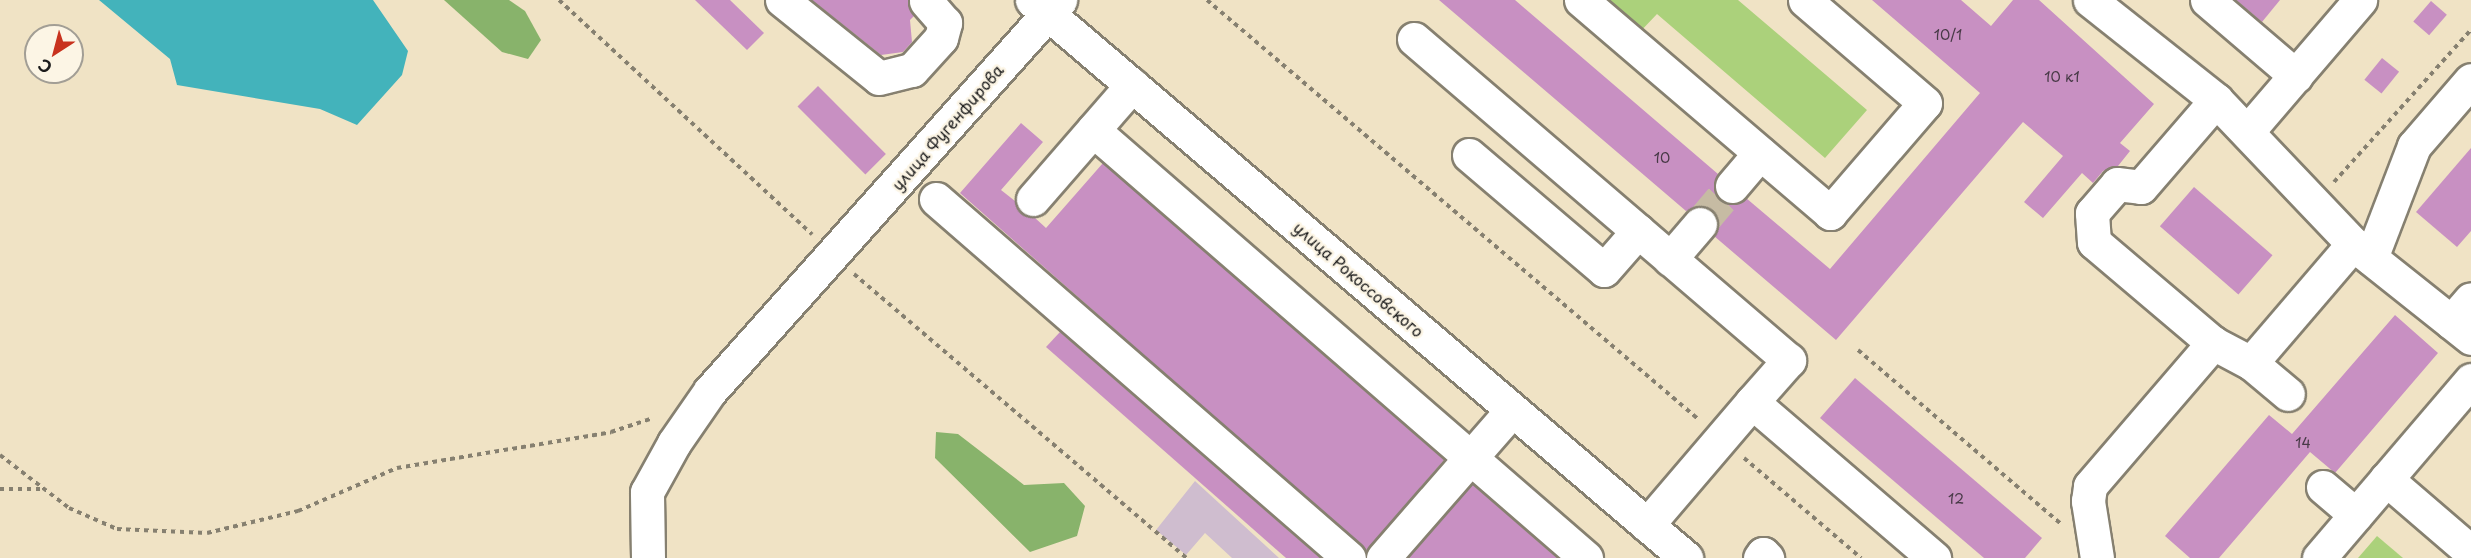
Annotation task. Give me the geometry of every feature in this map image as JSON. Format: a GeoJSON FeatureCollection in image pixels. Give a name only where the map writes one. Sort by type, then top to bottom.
{"type":"FeatureCollection","features":[{"type":"Feature","properties":{"kind":"street"},"geometry":{"type":"LineString","coordinates":[[782,0],[879,78],[893,77],[912,70],[941,38],[945,23],[927,1]]}},
{"type":"Feature","properties":{"kind":"street"},"geometry":{"type":"LineString","coordinates":[[1581,0],[1830,213],[1925,103],[1805,0]]}},
{"type":"Feature","properties":{"kind":"street"},"geometry":{"type":"LineString","coordinates":[[2090,0],[2216,100],[2362,251],[2464,320]]}},
{"type":"Feature","properties":{"kind":"street"},"geometry":{"type":"LineString","coordinates":[[2207,0],[2296,76]]}},
{"type":"Feature","properties":{"kind":"street"},"geometry":{"type":"LineString","coordinates":[[2247,132],[2361,0]]}},
{"type":"Feature","properties":{"kind":"street","name":"улица Фугенфирова"},"geometry":{"type":"LineString","coordinates":[[648,558],[647,492],[674,443],[710,391],[835,255],[1046,4]]}},
{"type":"Feature","properties":{"kind":"street","name":"улица Рокоссовского"},"geometry":{"type":"LineString","coordinates":[[1046,4],[1132,85],[1686,558]]}},
{"type":"Feature","properties":{"kind":"street"},"geometry":{"type":"LineString","coordinates":[[1414,39],[1789,360],[1647,525]]}},
{"type":"Feature","properties":{"kind":"street"},"geometry":{"type":"LineString","coordinates":[[2251,363],[2362,251],[2414,146],[2471,80]]}},
{"type":"Feature","properties":{"kind":"street"},"geometry":{"type":"LineString","coordinates":[[1033,199],[1132,85]]}},
{"type":"Feature","properties":{"kind":"street"},"geometry":{"type":"LineString","coordinates":[[2216,100],[2141,187],[2117,184],[2092,213],[2094,242],[2212,343],[2251,363],[2288,394]]}},
{"type":"Feature","properties":{"kind":"street"},"geometry":{"type":"LineString","coordinates":[[1093,130],[1586,558]]}},
{"type":"Feature","properties":{"kind":"street"},"geometry":{"type":"LineString","coordinates":[[1732,186],[1761,153]]}},
{"type":"Feature","properties":{"kind":"street"},"geometry":{"type":"LineString","coordinates":[[1469,155],[1604,270],[1638,231]]}},
{"type":"Feature","properties":{"kind":"street"},"geometry":{"type":"LineString","coordinates":[[936,199],[1349,558]]}},
{"type":"Feature","properties":{"kind":"street"},"geometry":{"type":"LineString","coordinates":[[1670,259],[1700,224]]}},
{"type":"Feature","properties":{"kind":"street"},"geometry":{"type":"LineString","coordinates":[[2097,558],[2088,501],[2090,486],[2212,343]]}},
{"type":"Feature","properties":{"kind":"street"},"geometry":{"type":"LineString","coordinates":[[2319,558],[2471,380]]}},
{"type":"Feature","properties":{"kind":"street"},"geometry":{"type":"LineString","coordinates":[[1752,402],[1934,558]]}},
{"type":"Feature","properties":{"kind":"street"},"geometry":{"type":"LineString","coordinates":[[1383,558],[1512,410]]}},
{"type":"Feature","properties":{"kind":"street"},"geometry":{"type":"LineString","coordinates":[[2386,479],[2471,552]]}},
{"type":"Feature","properties":{"kind":"street"},"geometry":{"type":"LineString","coordinates":[[2324,488],[2356,515]]}},
{"type":"Feature","properties":{"kind":"street"},"geometry":{"type":"LineString","coordinates":[[1760,558],[1763,554],[1767,558]]}},
{"type":"Feature","properties":{"kind":"path"},"geometry":{"type":"LineString","coordinates":[[558,0],[835,255],[981,385],[1187,558]]}},
{"type":"Feature","properties":{"kind":"path"},"geometry":{"type":"LineString","coordinates":[[1207,0],[1861,558]]}},
{"type":"Feature","properties":{"kind":"path"},"geometry":{"type":"LineString","coordinates":[[2316,202],[2471,30]]}},
{"type":"Feature","properties":{"kind":"path"},"geometry":{"type":"LineString","coordinates":[[1858,350],[2065,527]]}},
{"type":"Feature","properties":{"kind":"path"},"geometry":{"type":"LineString","coordinates":[[0,455],[69,508],[117,529],[207,533],[298,511],[397,468],[611,432],[664,415]]}},
{"type":"Feature","properties":{"kind":"path"},"geometry":{"type":"LineString","coordinates":[[0,489],[45,489]]}},
{"type":"Feature","properties":{"kind":"shaded area"},"geometry":{"type":"Polygon","coordinates":[[[1195,481],[1279,558],[1232,558],[1205,533],[1186,555],[1156,530],[1195,481]]]}},
{"type":"Feature","properties":{"kind":"green space"},"geometry":{"type":"Polygon","coordinates":[[[444,0],[509,0],[525,11],[541,40],[528,59],[502,52],[444,0]]]}},
{"type":"Feature","properties":{"kind":"green space"},"geometry":{"type":"Polygon","coordinates":[[[1596,0],[1738,0],[1867,110],[1825,158],[1657,14],[1637,35],[1596,0]]]}},
{"type":"Feature","properties":{"kind":"green space"},"geometry":{"type":"Polygon","coordinates":[[[936,432],[958,434],[1024,485],[1064,483],[1085,506],[1077,536],[1030,552],[935,458],[936,432]]]}},
{"type":"Feature","properties":{"kind":"green space"},"geometry":{"type":"Polygon","coordinates":[[[2377,536],[2403,558],[2358,558],[2377,536]]]}},
{"type":"Feature","properties":{"kind":"water"},"geometry":{"type":"Polygon","coordinates":[[[99,0],[373,0],[408,51],[402,75],[357,125],[320,109],[177,85],[170,59],[99,0]]]}},
{"type":"Feature","properties":{"kind":"building"},"geometry":{"type":"Polygon","coordinates":[[[695,0],[730,0],[764,33],[747,50],[695,0]]]}},
{"type":"Feature","properties":{"kind":"building"},"geometry":{"type":"Polygon","coordinates":[[[812,0],[908,0],[914,16],[910,20],[912,42],[903,52],[881,55],[812,0]]]}},
{"type":"Feature","properties":{"kind":"building"},"geometry":{"type":"Polygon","coordinates":[[[1439,0],[1515,0],[1718,174],[1714,183],[1719,200],[1729,204],[1746,198],[1830,269],[1980,93],[1872,0],[1961,0],[1991,26],[2013,0],[2039,0],[2154,104],[2120,143],[2130,151],[2118,166],[2103,171],[2093,183],[2082,173],[2043,218],[2024,202],[2063,156],[2023,122],[1836,340],[1714,236],[1718,227],[1713,210],[1703,206],[1686,211],[1439,0]]]}},
{"type":"Feature","properties":{"kind":"building"},"geometry":{"type":"Polygon","coordinates":[[[2236,0],[2280,0],[2262,22],[2236,0]]]}},
{"type":"Feature","properties":{"kind":"building"},"geometry":{"type":"Polygon","coordinates":[[[2431,1],[2447,15],[2429,35],[2413,21],[2431,1]]]}},
{"type":"Feature","properties":{"kind":"building"},"geometry":{"type":"Polygon","coordinates":[[[2382,58],[2399,72],[2381,94],[2364,80],[2382,58]]]}},
{"type":"Feature","properties":{"kind":"building"},"geometry":{"type":"Polygon","coordinates":[[[818,86],[886,154],[865,174],[797,107],[818,86]]]}},
{"type":"Feature","properties":{"kind":"building"},"geometry":{"type":"Polygon","coordinates":[[[1021,123],[1043,142],[1001,190],[1015,201],[1021,213],[1034,217],[1046,228],[1103,163],[1444,460],[1366,551],[960,193],[1021,123]]]}},
{"type":"Feature","properties":{"kind":"building"},"geometry":{"type":"Polygon","coordinates":[[[2471,148],[2471,231],[2457,247],[2416,212],[2471,148]]]}},
{"type":"Feature","properties":{"kind":"building"},"geometry":{"type":"Polygon","coordinates":[[[2194,187],[2272,255],[2238,294],[2160,226],[2194,187]]]}},
{"type":"Feature","properties":{"kind":"building"},"geometry":{"type":"Polygon","coordinates":[[[2395,315],[2438,353],[2335,473],[2310,452],[2219,558],[2190,558],[2165,536],[2269,415],[2292,434],[2395,315]]]}},
{"type":"Feature","properties":{"kind":"building"},"geometry":{"type":"Polygon","coordinates":[[[1060,332],[1320,558],[1286,558],[1046,347],[1060,332]]]}},
{"type":"Feature","properties":{"kind":"building"},"geometry":{"type":"Polygon","coordinates":[[[1855,378],[2042,538],[2025,558],[1984,558],[1820,418],[1855,378]]]}},
{"type":"Feature","properties":{"kind":"building"},"geometry":{"type":"Polygon","coordinates":[[[1472,484],[1557,558],[1408,558],[1472,484]]]}},
{"type":"Feature","properties":{"kind":"tunnel"},"geometry":{"type":"LineString","coordinates":[[1700,224],[1732,186]]}}]}
